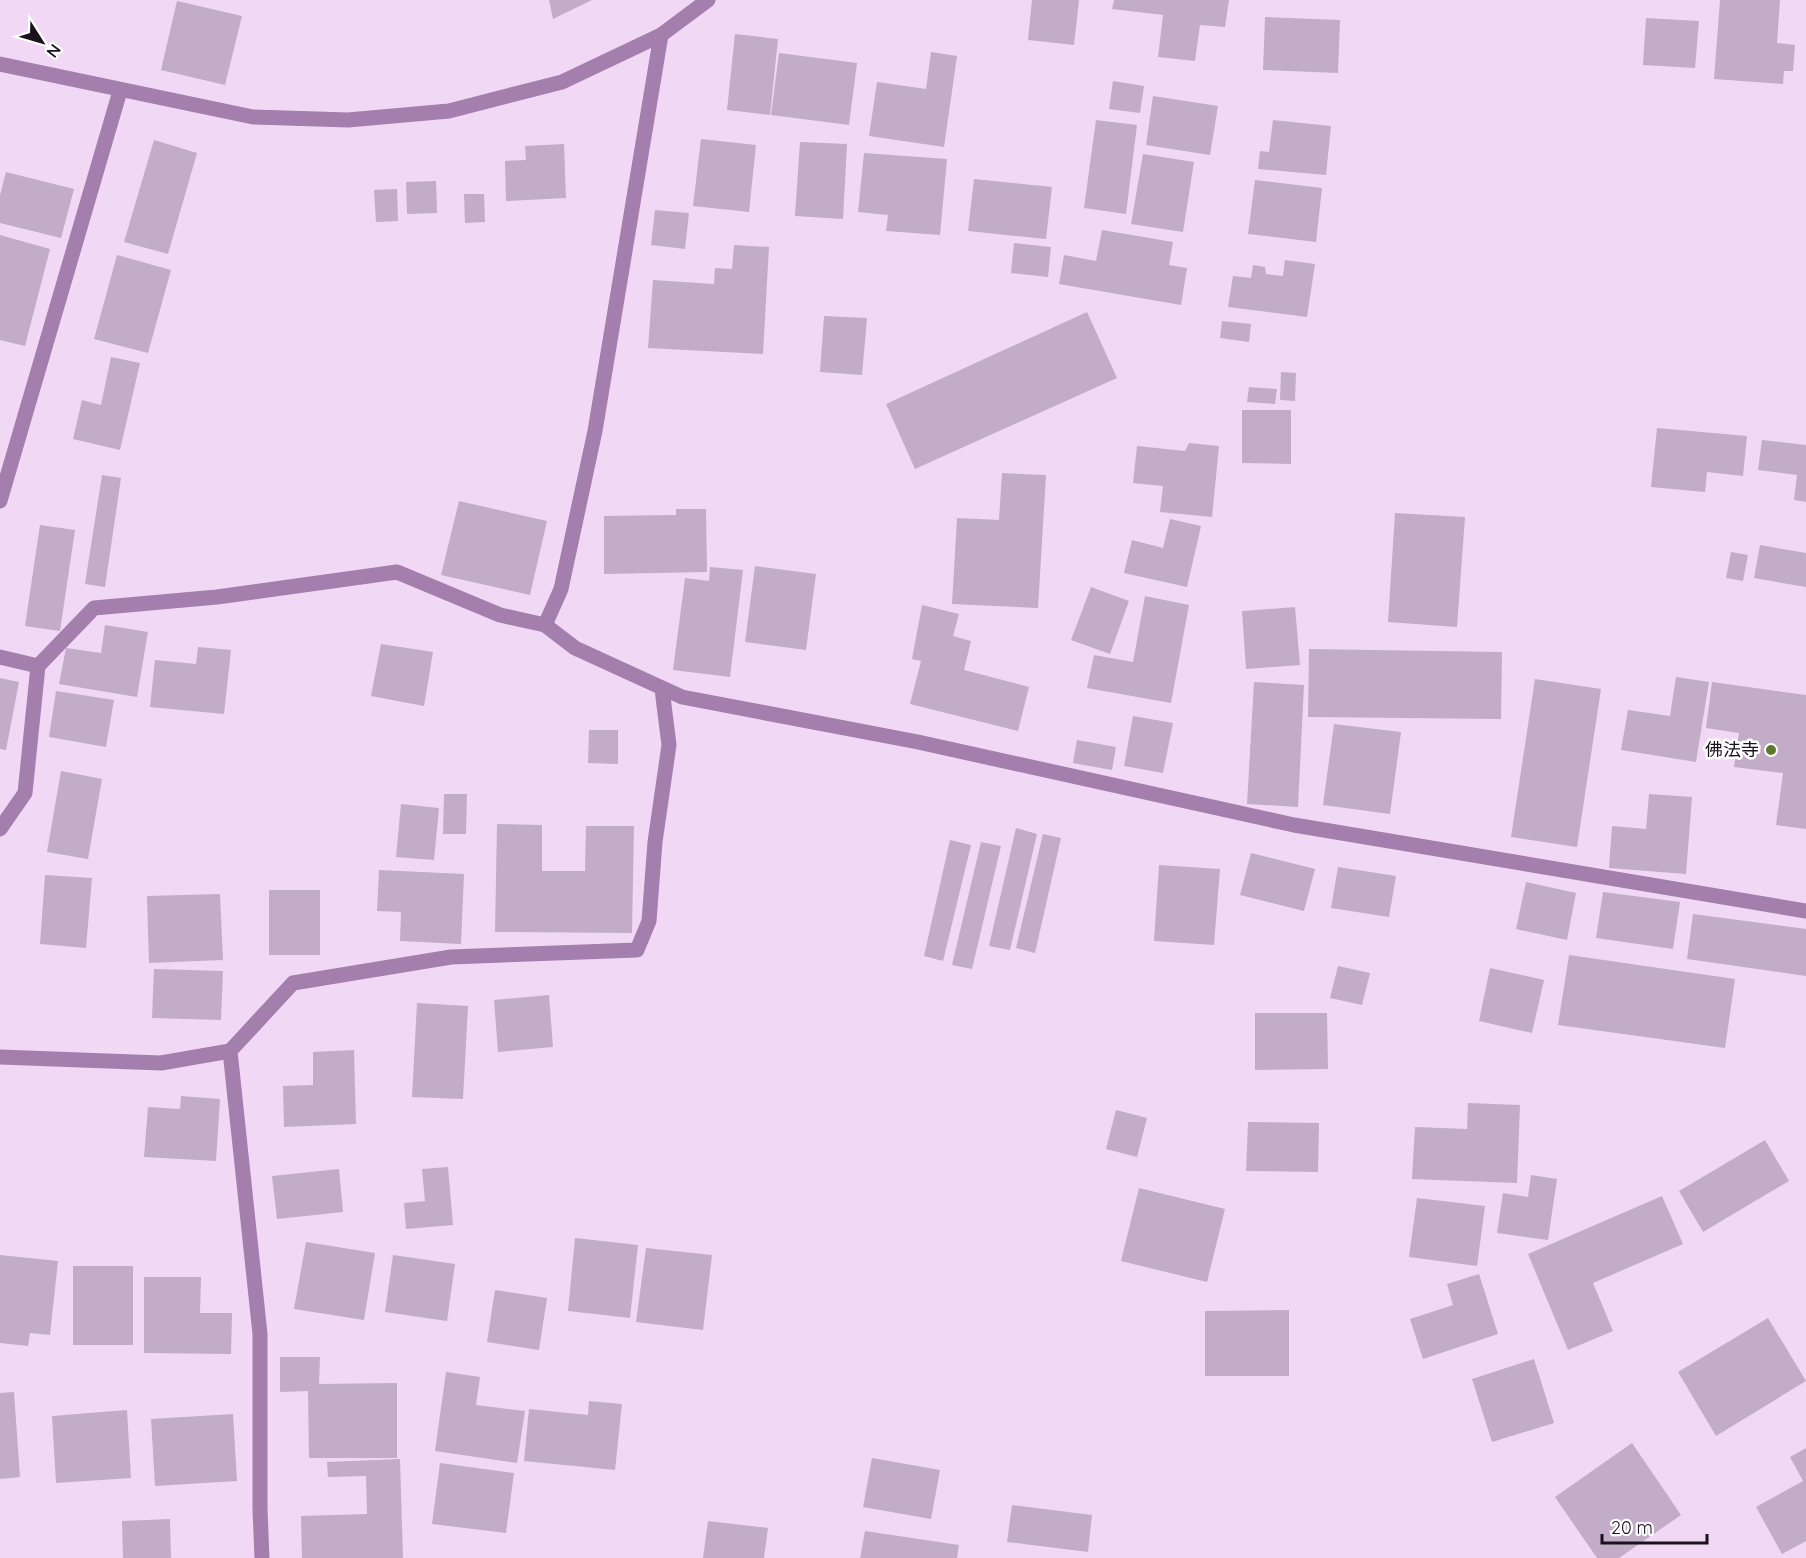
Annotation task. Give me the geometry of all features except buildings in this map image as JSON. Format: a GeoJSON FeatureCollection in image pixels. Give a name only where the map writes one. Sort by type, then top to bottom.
{"type":"FeatureCollection","features":[{"type":"Feature","properties":{"kind":"street"},"geometry":{"type":"LineString","coordinates":[[0,64],[252,117],[348,120],[449,111],[562,82],[661,35],[708,0]]}},
{"type":"Feature","properties":{"kind":"street"},"geometry":{"type":"LineString","coordinates":[[545,625],[561,589],[595,431],[661,35]]}},
{"type":"Feature","properties":{"kind":"street"},"geometry":{"type":"LineString","coordinates":[[0,501],[120,91]]}},
{"type":"Feature","properties":{"kind":"street"},"geometry":{"type":"LineString","coordinates":[[0,829],[25,793],[38,666],[94,608],[217,597],[398,572],[500,615],[545,625],[575,648],[682,697],[918,742],[1294,825],[1806,911]]}},
{"type":"Feature","properties":{"kind":"street"},"geometry":{"type":"LineString","coordinates":[[0,657],[38,666]]}},
{"type":"Feature","properties":{"kind":"street"},"geometry":{"type":"LineString","coordinates":[[0,1057],[161,1063],[230,1051],[292,983],[451,957],[637,950],[650,921],[655,842],[669,745],[662,689]]}},
{"type":"Feature","properties":{"kind":"street"},"geometry":{"type":"LineString","coordinates":[[230,1051],[260,1334],[262,1558]]}},
{"type":"Feature","properties":{"kind":"place","name":"佛法寺"},"geometry":{"type":"Point","coordinates":[1771,750]}}]}
